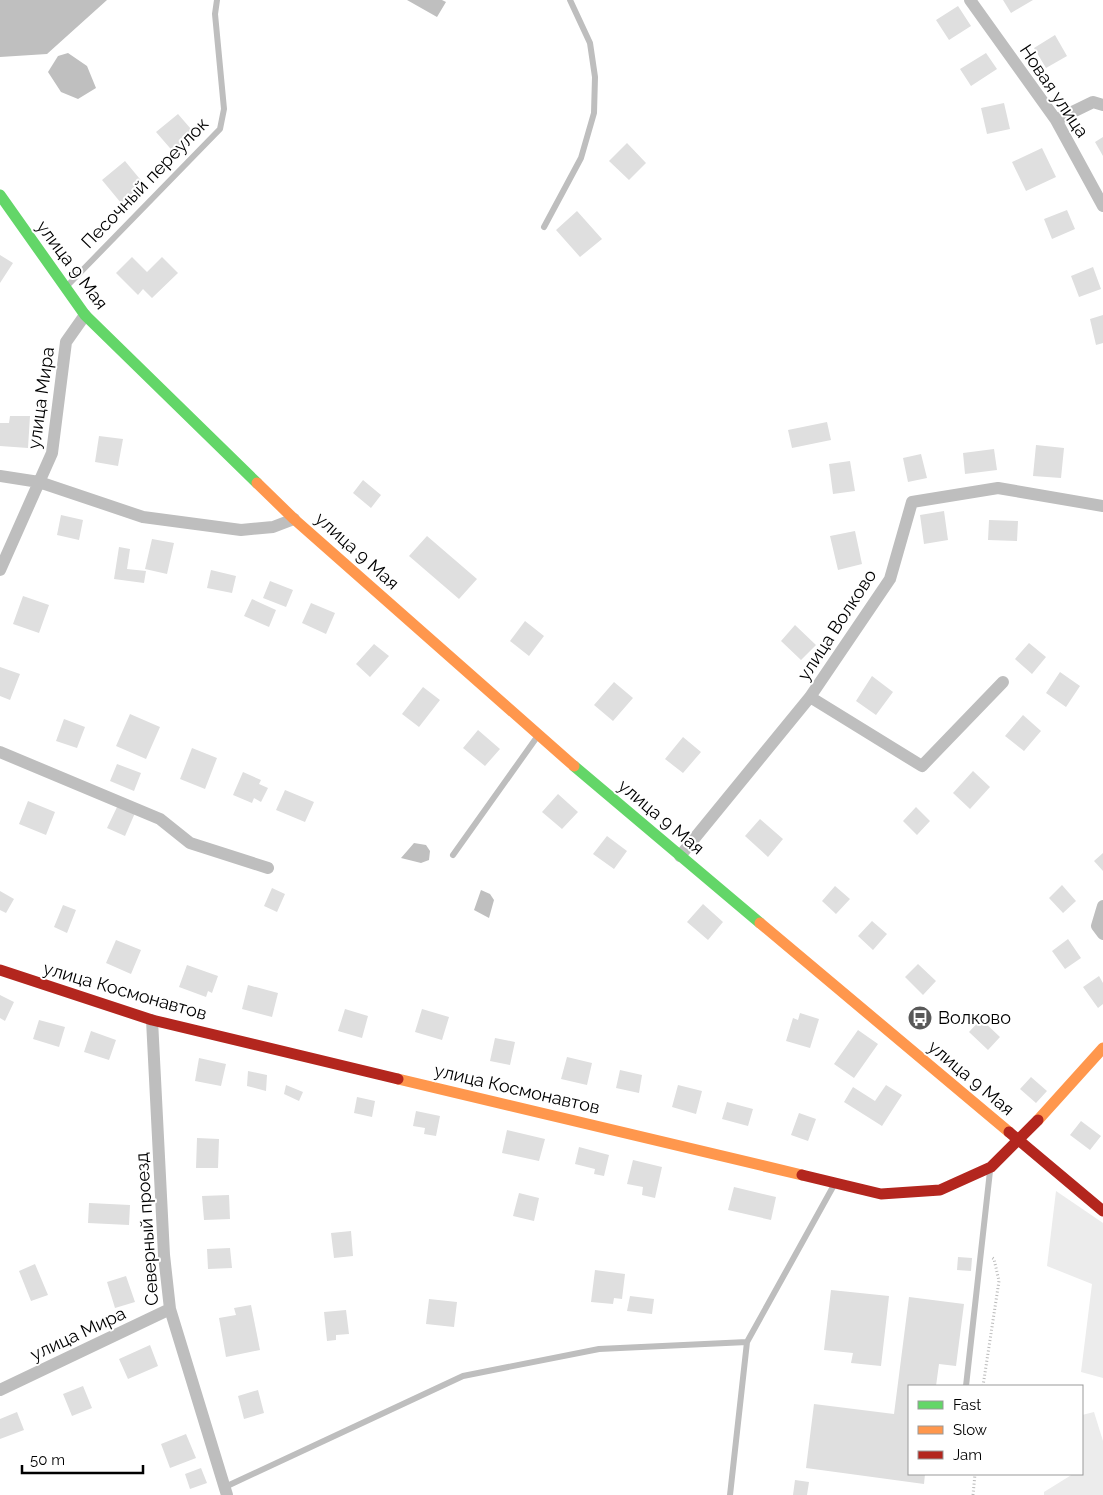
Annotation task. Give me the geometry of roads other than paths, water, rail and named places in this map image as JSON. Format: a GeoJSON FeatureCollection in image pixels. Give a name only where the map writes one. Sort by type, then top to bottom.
{"type":"FeatureCollection","features":[{"type":"Feature","properties":{"kind":"main road","name":"улица 9 Мая"},"geometry":{"type":"LineString","coordinates":[[0,195],[85,316],[294,519],[538,736],[1103,1211]]}},
{"type":"Feature","properties":{"kind":"main road","name":"улица Космонавтов"},"geometry":{"type":"LineString","coordinates":[[0,970],[152,1020],[881,1194],[940,1190],[991,1167],[1015,1138],[1102,1048]]}},
{"type":"Feature","properties":{"kind":"street","name":"Новая улица"},"geometry":{"type":"LineString","coordinates":[[970,0],[1056,120],[1103,206]]}},
{"type":"Feature","properties":{"kind":"street"},"geometry":{"type":"LineString","coordinates":[[1056,120],[1100,101]]}},
{"type":"Feature","properties":{"kind":"street","name":"улица Мира"},"geometry":{"type":"LineString","coordinates":[[0,570],[52,453],[66,342],[85,316]]}},
{"type":"Feature","properties":{"kind":"street","name":"улица 9 Мая"},"geometry":{"type":"LineString","coordinates":[[0,476],[39,482],[143,518],[241,530],[273,528],[294,519]]}},
{"type":"Feature","properties":{"kind":"street","name":"улица Волково"},"geometry":{"type":"LineString","coordinates":[[680,856],[810,696],[890,579],[912,502],[998,488],[1103,506]]}},
{"type":"Feature","properties":{"kind":"street"},"geometry":{"type":"LineString","coordinates":[[810,696],[922,766],[1003,682]]}},
{"type":"Feature","properties":{"kind":"street"},"geometry":{"type":"LineString","coordinates":[[0,752],[160,819],[190,843],[268,868]]}},
{"type":"Feature","properties":{"kind":"street"},"geometry":{"type":"LineString","coordinates":[[1103,906],[1097,926],[1103,934]]}},
{"type":"Feature","properties":{"kind":"street","name":"Северный проезд"},"geometry":{"type":"LineString","coordinates":[[152,1020],[164,1255],[170,1309],[226,1491]]}},
{"type":"Feature","properties":{"kind":"street","name":"улица Мира"},"geometry":{"type":"LineString","coordinates":[[0,1390],[170,1309]]}},
{"type":"Feature","properties":{"kind":"lane","name":"Песочный переулок"},"geometry":{"type":"LineString","coordinates":[[65,288],[220,129],[224,109],[215,14],[217,0]]}},
{"type":"Feature","properties":{"kind":"lane"},"geometry":{"type":"LineString","coordinates":[[544,227],[581,158],[594,113],[595,77],[590,43],[570,0]]}},
{"type":"Feature","properties":{"kind":"lane"},"geometry":{"type":"LineString","coordinates":[[453,855],[538,736]]}},
{"type":"Feature","properties":{"kind":"lane"},"geometry":{"type":"LineString","coordinates":[[966,1385],[991,1167]]}},
{"type":"Feature","properties":{"kind":"lane"},"geometry":{"type":"LineString","coordinates":[[730,1495],[747,1342],[836,1183]]}},
{"type":"Feature","properties":{"kind":"lane"},"geometry":{"type":"LineString","coordinates":[[226,1491],[463,1376],[599,1349],[747,1342]]}},
{"type":"Feature","properties":{"kind":"place","name":"Волково"},"geometry":{"type":"Point","coordinates":[920,1018]}}]}
